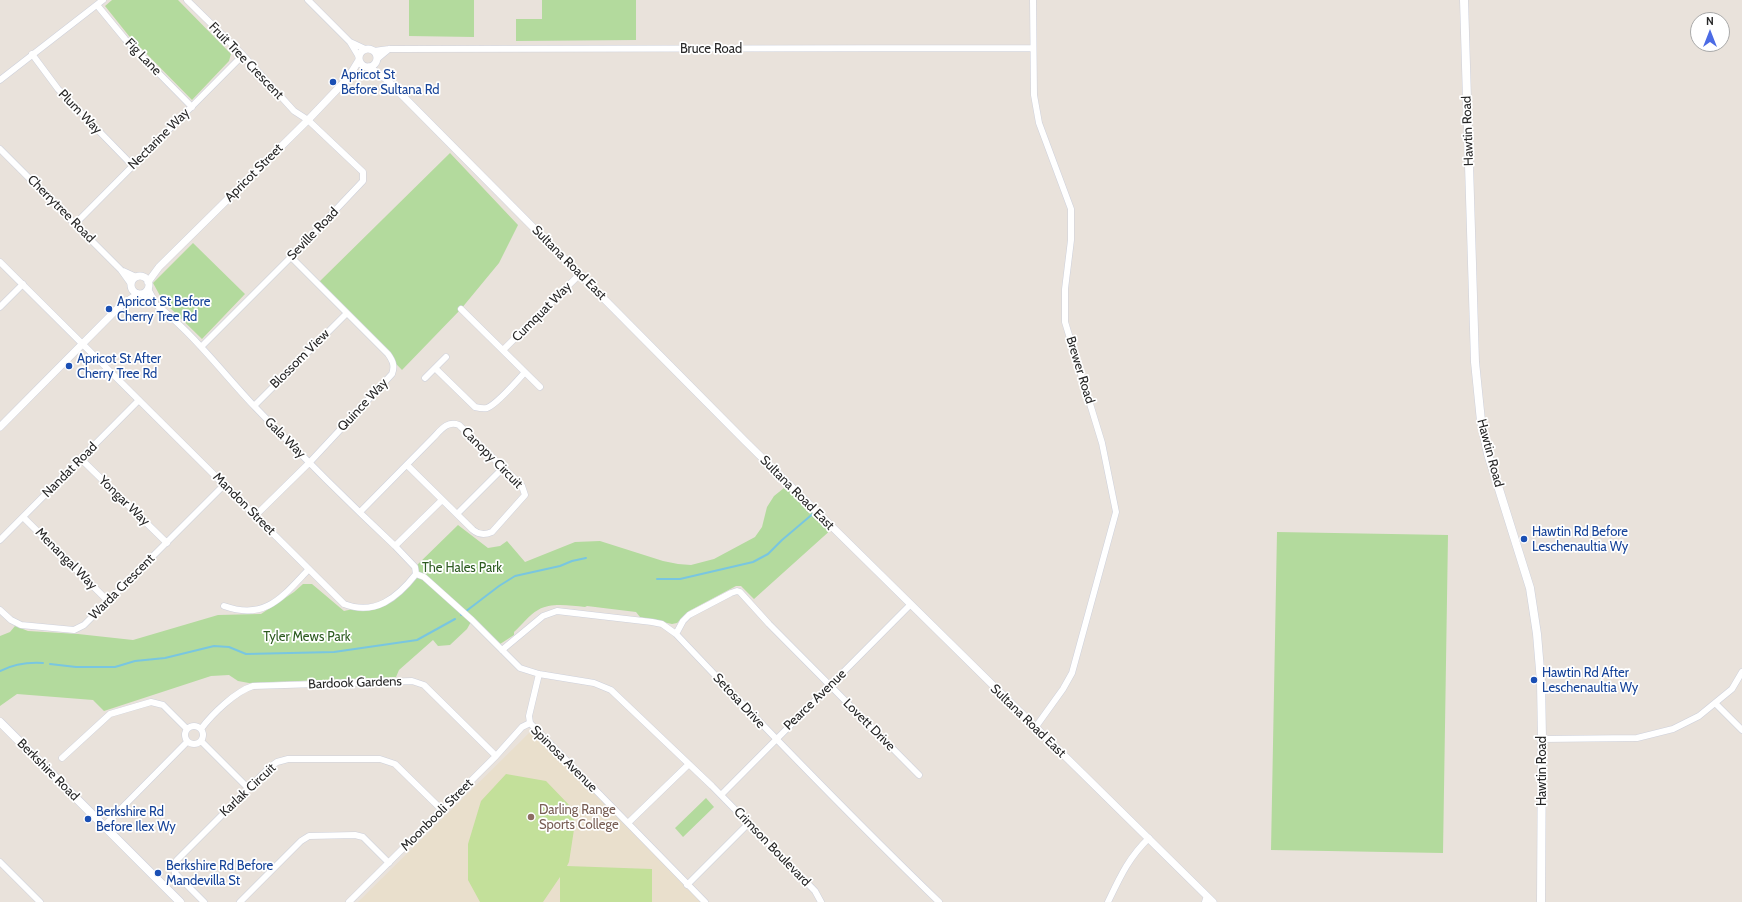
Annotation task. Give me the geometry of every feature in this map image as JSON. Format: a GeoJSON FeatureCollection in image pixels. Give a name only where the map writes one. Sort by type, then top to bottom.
{"type":"FeatureCollection","features":[{"type":"Feature","properties":{"kind":"main road","name":"Hawtin Road"},"geometry":{"type":"LineString","coordinates":[[1464,0],[1475,362],[1481,421],[1488,454],[1530,588],[1537,634],[1541,674],[1542,739],[1541,902]]}},
{"type":"Feature","properties":{"kind":"main road","name":"Berkshire Road"},"geometry":{"type":"LineString","coordinates":[[0,722],[180,902]]}},
{"type":"Feature","properties":{"kind":"street"},"geometry":{"type":"LineString","coordinates":[[0,80],[103,0]]}},
{"type":"Feature","properties":{"kind":"street","name":"Fruit Tree Crescent"},"geometry":{"type":"LineString","coordinates":[[187,0],[243,55],[294,111],[308,120]]}},
{"type":"Feature","properties":{"kind":"street"},"geometry":{"type":"LineString","coordinates":[[308,0],[350,42],[363,65],[368,67],[389,49]]}},
{"type":"Feature","properties":{"kind":"street","name":"Brewer Road"},"geometry":{"type":"LineString","coordinates":[[1032,0],[1034,95],[1039,123],[1071,209],[1071,240],[1065,289],[1065,322],[1102,443],[1116,512],[1072,673],[1063,689],[1034,728]]}},
{"type":"Feature","properties":{"kind":"street","name":"Fig Lane"},"geometry":{"type":"LineString","coordinates":[[97,5],[125,39],[192,107]]}},
{"type":"Feature","properties":{"kind":"street"},"geometry":{"type":"LineString","coordinates":[[350,42],[365,49],[374,51],[376,60]]}},
{"type":"Feature","properties":{"kind":"street","name":"Bruce Road"},"geometry":{"type":"LineString","coordinates":[[374,51],[389,49],[1032,48]]}},
{"type":"Feature","properties":{"kind":"street"},"geometry":{"type":"LineString","coordinates":[[359,58],[362,51],[365,49]]}},
{"type":"Feature","properties":{"kind":"street","name":"Plum Way"},"geometry":{"type":"LineString","coordinates":[[32,54],[58,90],[133,166]]}},
{"type":"Feature","properties":{"kind":"street","name":"Nectarine Way"},"geometry":{"type":"LineString","coordinates":[[75,224],[243,55]]}},
{"type":"Feature","properties":{"kind":"street","name":"Apricot Street"},"geometry":{"type":"LineString","coordinates":[[148,282],[159,267],[308,120],[348,78],[359,58]]}},
{"type":"Feature","properties":{"kind":"street","name":"Sultana Road East"},"geometry":{"type":"LineString","coordinates":[[376,60],[386,79]]}},
{"type":"Feature","properties":{"kind":"street","name":"Apricot Street"},"geometry":{"type":"LineString","coordinates":[[348,78],[368,67]]}},
{"type":"Feature","properties":{"kind":"street","name":"Sultana Road East"},"geometry":{"type":"LineString","coordinates":[[368,67],[386,79],[910,605],[1034,728],[1149,838],[1206,899],[1213,902]]}},
{"type":"Feature","properties":{"kind":"street","name":"Seville Road"},"geometry":{"type":"LineString","coordinates":[[201,346],[292,257],[363,182],[363,172],[308,120]]}},
{"type":"Feature","properties":{"kind":"street","name":"Cherrytree Road"},"geometry":{"type":"LineString","coordinates":[[0,148],[121,270],[131,286]]}},
{"type":"Feature","properties":{"kind":"street","name":"Quince Way"},"geometry":{"type":"LineString","coordinates":[[255,516],[310,462],[392,374],[394,369],[393,361],[388,354],[292,257]]}},
{"type":"Feature","properties":{"kind":"street","name":"Mandon Street"},"geometry":{"type":"LineString","coordinates":[[0,262],[344,604],[354,608],[376,606],[389,601],[405,587],[416,572]]}},
{"type":"Feature","properties":{"kind":"street","name":"Apricot Street"},"geometry":{"type":"LineString","coordinates":[[139,277],[159,267]]}},
{"type":"Feature","properties":{"kind":"street","name":"Cherrytree Road"},"geometry":{"type":"LineString","coordinates":[[121,270],[139,277]]}},
{"type":"Feature","properties":{"kind":"street","name":"Cumquat Way"},"geometry":{"type":"LineString","coordinates":[[503,350],[580,274]]}},
{"type":"Feature","properties":{"kind":"street"},"geometry":{"type":"LineString","coordinates":[[0,427],[119,307],[148,289],[148,282],[139,277],[131,286],[119,307]]}},
{"type":"Feature","properties":{"kind":"street"},"geometry":{"type":"LineString","coordinates":[[0,307],[23,284]]}},
{"type":"Feature","properties":{"kind":"street"},"geometry":{"type":"LineString","coordinates":[[131,286],[139,294]]}},
{"type":"Feature","properties":{"kind":"street","name":"Gala Way"},"geometry":{"type":"LineString","coordinates":[[148,289],[156,304]]}},
{"type":"Feature","properties":{"kind":"street","name":"Gala Way"},"geometry":{"type":"LineString","coordinates":[[139,294],[156,304],[201,346],[254,406],[395,546],[416,572],[424,577],[502,650]]}},
{"type":"Feature","properties":{"kind":"street"},"geometry":{"type":"LineString","coordinates":[[461,309],[540,387]]}},
{"type":"Feature","properties":{"kind":"street","name":"Blossom View"},"geometry":{"type":"LineString","coordinates":[[254,406],[347,313]]}},
{"type":"Feature","properties":{"kind":"street"},"geometry":{"type":"LineString","coordinates":[[425,378],[446,357]]}},
{"type":"Feature","properties":{"kind":"street"},"geometry":{"type":"LineString","coordinates":[[434,368],[475,407],[481,409],[487,408],[494,403],[525,372]]}},
{"type":"Feature","properties":{"kind":"street","name":"Nandat Road"},"geometry":{"type":"LineString","coordinates":[[0,540],[139,400]]}},
{"type":"Feature","properties":{"kind":"street","name":"Canopy Circuit"},"geometry":{"type":"LineString","coordinates":[[360,512],[444,427],[451,423],[459,425],[504,467],[522,486],[525,495],[500,525],[492,532],[480,534],[473,530],[407,465]]}},
{"type":"Feature","properties":{"kind":"street","name":"Yongar Way"},"geometry":{"type":"LineString","coordinates":[[81,459],[166,543]]}},
{"type":"Feature","properties":{"kind":"street"},"geometry":{"type":"LineString","coordinates":[[457,514],[504,467]]}},
{"type":"Feature","properties":{"kind":"street","name":"Warda Crescent"},"geometry":{"type":"LineString","coordinates":[[0,610],[11,620],[21,625],[74,630],[84,625],[224,485]]}},
{"type":"Feature","properties":{"kind":"street"},"geometry":{"type":"LineString","coordinates":[[395,546],[442,500]]}},
{"type":"Feature","properties":{"kind":"street","name":"Menangal Way"},"geometry":{"type":"LineString","coordinates":[[23,516],[108,600]]}},
{"type":"Feature","properties":{"kind":"street"},"geometry":{"type":"LineString","coordinates":[[224,606],[234,610],[248,610],[268,607],[278,601],[309,569]]}},
{"type":"Feature","properties":{"kind":"street","name":"Lovett Drive"},"geometry":{"type":"LineString","coordinates":[[676,634],[683,621],[689,616],[738,591],[768,624],[919,775]]}},
{"type":"Feature","properties":{"kind":"street","name":"Pearce Avenue"},"geometry":{"type":"LineString","coordinates":[[721,795],[910,605]]}},
{"type":"Feature","properties":{"kind":"street","name":"Setosa Drive"},"geometry":{"type":"LineString","coordinates":[[502,650],[543,616],[557,611],[662,624],[676,634],[862,828],[939,902]]}},
{"type":"Feature","properties":{"kind":"street"},"geometry":{"type":"LineString","coordinates":[[502,650],[520,668],[539,674],[529,716],[530,723]]}},
{"type":"Feature","properties":{"kind":"street"},"geometry":{"type":"LineString","coordinates":[[1542,739],[1637,738],[1673,730],[1700,716],[1732,689],[1742,672]]}},
{"type":"Feature","properties":{"kind":"street","name":"Crimson Boulevard"},"geometry":{"type":"LineString","coordinates":[[539,674],[603,686],[620,697],[654,732],[749,823],[815,891],[821,902]]}},
{"type":"Feature","properties":{"kind":"street","name":"Bardook Gardens"},"geometry":{"type":"LineString","coordinates":[[201,729],[235,694],[245,688],[253,686],[406,681],[424,685],[496,756]]}},
{"type":"Feature","properties":{"kind":"street"},"geometry":{"type":"LineString","coordinates":[[62,758],[110,714],[150,702],[163,706],[187,729]]}},
{"type":"Feature","properties":{"kind":"street"},"geometry":{"type":"LineString","coordinates":[[1715,703],[1742,730]]}},
{"type":"Feature","properties":{"kind":"street","name":"Spinosa Avenue"},"geometry":{"type":"LineString","coordinates":[[522,727],[530,723],[705,902]]}},
{"type":"Feature","properties":{"kind":"street"},"geometry":{"type":"LineString","coordinates":[[196,726],[201,729],[204,734],[201,741],[196,744],[187,742],[184,734],[187,729],[196,726]]}},
{"type":"Feature","properties":{"kind":"street","name":"Moonbooli Street"},"geometry":{"type":"LineString","coordinates":[[349,902],[496,756],[522,727]]}},
{"type":"Feature","properties":{"kind":"street"},"geometry":{"type":"LineString","coordinates":[[201,741],[248,788]]}},
{"type":"Feature","properties":{"kind":"street"},"geometry":{"type":"LineString","coordinates":[[104,826],[187,742]]}},
{"type":"Feature","properties":{"kind":"street","name":"Karlak Circuit"},"geometry":{"type":"LineString","coordinates":[[204,902],[175,873],[174,867],[176,860],[274,764],[288,759],[380,759],[395,764],[442,810]]}},
{"type":"Feature","properties":{"kind":"street"},"geometry":{"type":"LineString","coordinates":[[628,824],[689,764]]}},
{"type":"Feature","properties":{"kind":"street"},"geometry":{"type":"LineString","coordinates":[[687,885],[749,823]]}},
{"type":"Feature","properties":{"kind":"street"},"geometry":{"type":"LineString","coordinates":[[240,902],[301,841],[309,836],[346,834],[363,837],[389,863]]}},
{"type":"Feature","properties":{"kind":"street"},"geometry":{"type":"LineString","coordinates":[[1108,902],[1123,870],[1136,850],[1149,838]]}},
{"type":"Feature","properties":{"kind":"street"},"geometry":{"type":"LineString","coordinates":[[0,862],[36,901]]}},
{"type":"Feature","properties":{"kind":"shaded area","name":"Darling Range Sports College"},"geometry":{"type":"Polygon","coordinates":[[[531,731],[704,902],[358,902],[531,731]]]}},
{"type":"Feature","properties":{"kind":"green space"},"geometry":{"type":"Polygon","coordinates":[[[112,0],[178,0],[231,54],[229,61],[192,100],[129,36],[105,6],[112,0]]]}},
{"type":"Feature","properties":{"kind":"green space"},"geometry":{"type":"Polygon","coordinates":[[[409,0],[474,0],[474,37],[409,36],[409,0]]]}},
{"type":"Feature","properties":{"kind":"green space"},"geometry":{"type":"Polygon","coordinates":[[[542,0],[636,0],[636,40],[516,41],[516,19],[542,19],[542,0]]]}},
{"type":"Feature","properties":{"kind":"green space"},"geometry":{"type":"Polygon","coordinates":[[[450,153],[518,225],[499,263],[461,309],[402,370],[318,283],[450,153]]]}},
{"type":"Feature","properties":{"kind":"green space"},"geometry":{"type":"Polygon","coordinates":[[[193,243],[245,294],[202,339],[163,301],[153,283],[193,243]]]}},
{"type":"Feature","properties":{"kind":"green space"},"geometry":{"type":"Polygon","coordinates":[[[789,484],[833,528],[754,599],[741,586],[736,586],[689,611],[677,623],[672,624],[640,617],[636,612],[587,606],[555,605],[535,612],[514,632],[514,635],[497,646],[472,620],[467,629],[450,645],[438,646],[433,640],[399,670],[396,677],[249,683],[238,681],[229,675],[211,676],[104,711],[93,700],[17,694],[0,706],[0,636],[10,632],[15,626],[28,631],[78,634],[133,640],[218,615],[261,614],[294,592],[303,584],[312,584],[344,611],[389,601],[412,579],[415,567],[458,525],[488,548],[500,546],[507,541],[525,562],[575,542],[600,541],[663,561],[691,565],[714,559],[755,537],[762,527],[767,507],[774,496],[789,484]]]}},
{"type":"Feature","properties":{"kind":"green space"},"geometry":{"type":"Polygon","coordinates":[[[1277,532],[1448,535],[1443,853],[1271,850],[1277,532]]]}},
{"type":"Feature","properties":{"kind":"green space"},"geometry":{"type":"Polygon","coordinates":[[[506,774],[546,781],[570,806],[575,823],[569,862],[567,866],[652,869],[652,902],[560,902],[560,877],[543,902],[480,902],[468,880],[468,844],[481,801],[506,774]]]}},
{"type":"Feature","properties":{"kind":"green space"},"geometry":{"type":"Polygon","coordinates":[[[706,798],[714,807],[683,837],[675,828],[706,798]]]}},
{"type":"Feature","properties":{"kind":"waterway"},"geometry":{"type":"LineString","coordinates":[[657,579],[680,579],[753,562],[768,554],[815,512]]}},
{"type":"Feature","properties":{"kind":"waterway"},"geometry":{"type":"LineString","coordinates":[[461,615],[499,586],[515,576],[560,566],[572,561],[586,558]]}},
{"type":"Feature","properties":{"kind":"waterway"},"geometry":{"type":"LineString","coordinates":[[50,664],[76,667],[115,667],[135,661],[165,658],[214,646],[229,647],[246,654],[334,652],[417,640],[455,619]]}},
{"type":"Feature","properties":{"kind":"waterway"},"geometry":{"type":"LineString","coordinates":[[0,671],[21,664],[43,663]]}},
{"type":"Feature","properties":{"kind":"place","name":"Apricot St Before Sultana Rd"},"geometry":{"type":"Point","coordinates":[333,82]}},
{"type":"Feature","properties":{"kind":"place","name":"Apricot St Before Cherry Tree Rd"},"geometry":{"type":"Point","coordinates":[109,309]}},
{"type":"Feature","properties":{"kind":"place","name":"Apricot St After Cherry Tree Rd"},"geometry":{"type":"Point","coordinates":[69,366]}},
{"type":"Feature","properties":{"kind":"place","name":"Hawtin Rd Before Leschenaultia Wy"},"geometry":{"type":"Point","coordinates":[1524,539]}},
{"type":"Feature","properties":{"kind":"place","name":"Hawtin Rd After Leschenaultia Wy"},"geometry":{"type":"Point","coordinates":[1534,680]}},
{"type":"Feature","properties":{"kind":"place","name":"Darling Range Sports College"},"geometry":{"type":"Point","coordinates":[531,817]}},
{"type":"Feature","properties":{"kind":"place","name":"Berkshire Rd Before Ilex Wy"},"geometry":{"type":"Point","coordinates":[88,819]}},
{"type":"Feature","properties":{"kind":"place","name":"Berkshire Rd Before Mandevilla St"},"geometry":{"type":"Point","coordinates":[158,873]}},
{"type":"Feature","properties":{"kind":"park label","name":"The Hales Park"},"geometry":{"type":"Point","coordinates":[462,568]}},
{"type":"Feature","properties":{"kind":"park label","name":"Tyler Mews Park"},"geometry":{"type":"Point","coordinates":[307,637]}}]}
